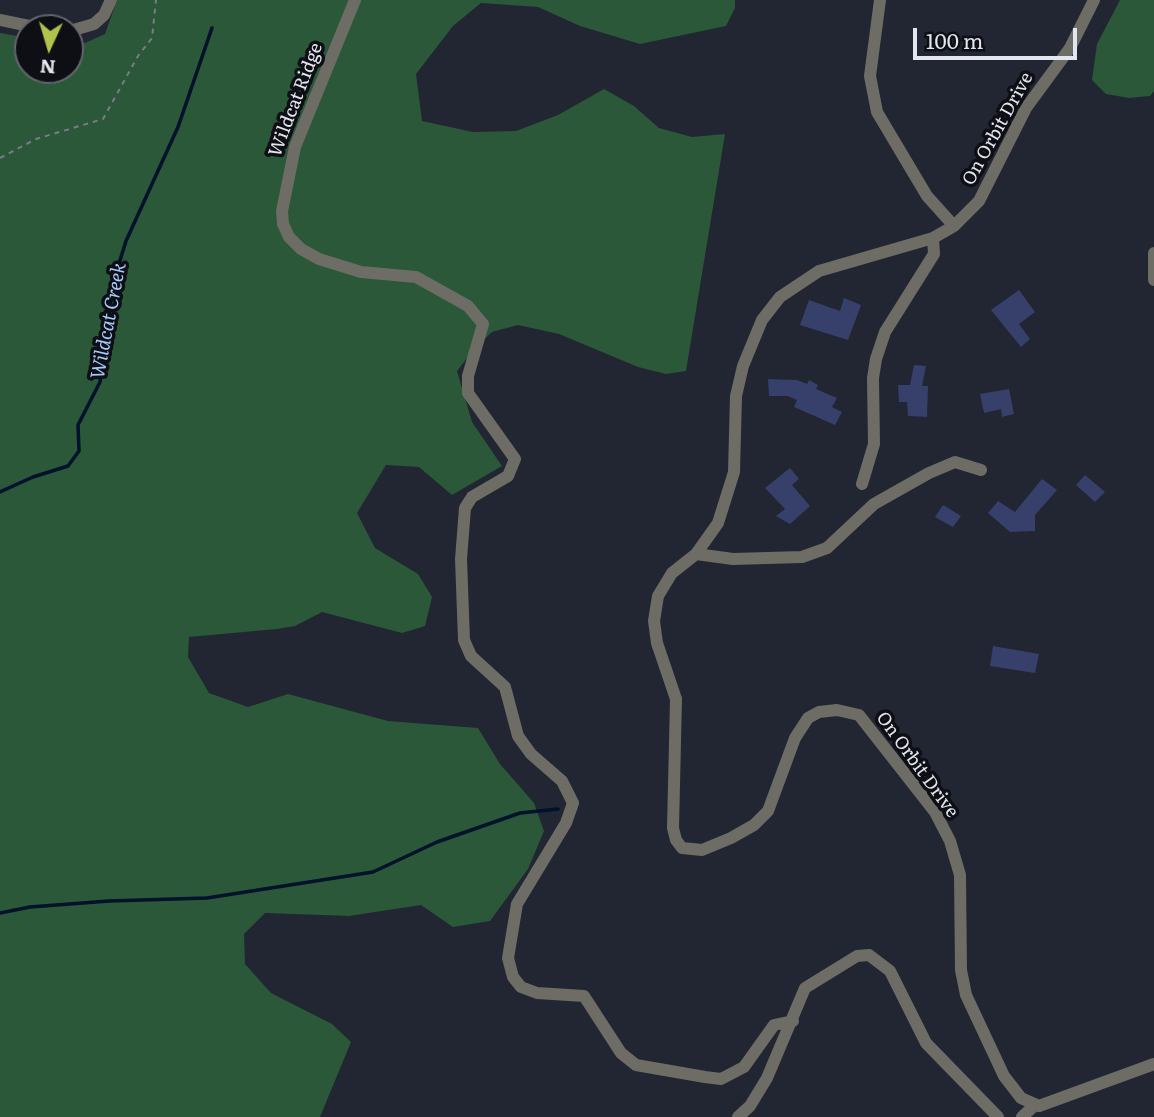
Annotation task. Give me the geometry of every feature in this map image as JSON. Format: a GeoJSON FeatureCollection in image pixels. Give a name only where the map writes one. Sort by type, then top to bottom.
{"type":"FeatureCollection","features":[{"type":"Feature","properties":{"kind":"street"},"geometry":{"type":"LineString","coordinates":[[84,27],[94,24],[104,15],[111,0]]}},
{"type":"Feature","properties":{"kind":"street","name":"Wildcat Ridge"},"geometry":{"type":"LineString","coordinates":[[355,0],[295,147],[282,211],[283,224],[289,237],[301,249],[318,259],[361,272],[416,278],[468,306],[483,324],[468,376],[468,393],[515,459],[508,476],[472,497],[465,508],[461,559],[464,640],[471,656],[505,687],[513,728],[518,736],[531,754],[562,781],[573,803],[566,823],[517,904],[508,958],[513,977],[521,987],[537,993],[584,996],[621,1053],[636,1065],[705,1077],[721,1079],[744,1067],[774,1025],[793,1021]]}},
{"type":"Feature","properties":{"kind":"street"},"geometry":{"type":"LineString","coordinates":[[880,0],[870,76],[877,112],[927,196],[954,226]]}},
{"type":"Feature","properties":{"kind":"street","name":"On Orbit Drive"},"geometry":{"type":"LineString","coordinates":[[1035,1105],[1021,1098],[1004,1076],[966,995],[961,970],[960,875],[950,841],[934,812],[859,715],[837,710],[819,712],[808,718],[795,738],[775,799],[754,825],[702,850],[689,851],[676,840],[673,828],[676,699],[657,643],[654,621],[659,596],[672,573],[696,554],[718,523],[734,472],[736,396],[743,366],[762,320],[780,297],[819,271],[933,239],[954,226],[979,201],[1026,108],[1070,48],[1094,0]]}},
{"type":"Feature","properties":{"kind":"street"},"geometry":{"type":"LineString","coordinates":[[862,484],[874,444],[873,378],[876,359],[885,332],[934,254],[933,239]]}},
{"type":"Feature","properties":{"kind":"street"},"geometry":{"type":"LineString","coordinates":[[1154,253],[1154,280]]}},
{"type":"Feature","properties":{"kind":"street"},"geometry":{"type":"LineString","coordinates":[[696,554],[733,559],[802,557],[827,548],[874,504],[929,473],[954,462],[981,470]]}},
{"type":"Feature","properties":{"kind":"street"},"geometry":{"type":"LineString","coordinates":[[738,1117],[750,1106],[767,1078],[805,988],[858,956],[878,959],[900,987],[926,1043],[998,1117]]}},
{"type":"Feature","properties":{"kind":"street"},"geometry":{"type":"LineString","coordinates":[[1022,1117],[1035,1105],[1154,1064]]}},
{"type":"Feature","properties":{"kind":"path"},"geometry":{"type":"LineString","coordinates":[[0,158],[36,139],[103,119],[138,56],[152,38],[156,0]]}},
{"type":"Feature","properties":{"kind":"green space"},"geometry":{"type":"Polygon","coordinates":[[[117,0],[735,0],[735,8],[726,26],[640,44],[580,26],[538,7],[481,3],[453,26],[416,74],[422,121],[473,132],[516,131],[558,115],[604,89],[634,106],[659,128],[692,137],[725,134],[686,371],[666,374],[638,367],[559,334],[518,325],[492,332],[457,371],[472,422],[502,466],[452,495],[419,467],[386,465],[357,513],[375,548],[418,574],[432,597],[425,626],[402,633],[322,612],[295,626],[189,637],[188,657],[209,693],[248,707],[288,694],[388,721],[478,728],[500,764],[534,803],[544,831],[528,869],[490,921],[453,927],[421,905],[349,916],[265,913],[244,934],[245,964],[271,993],[332,1024],[351,1042],[320,1117],[0,1117],[0,33],[14,36],[14,84],[84,84],[84,43],[105,34],[117,0]]]}},
{"type":"Feature","properties":{"kind":"green space"},"geometry":{"type":"Polygon","coordinates":[[[1120,0],[1154,0],[1154,91],[1150,96],[1129,98],[1106,94],[1092,80],[1097,44],[1120,0]]]}},
{"type":"Feature","properties":{"kind":"building"},"geometry":{"type":"Polygon","coordinates":[[[1019,290],[1035,312],[1019,324],[1030,339],[1021,347],[991,310],[1019,290]]]}},
{"type":"Feature","properties":{"kind":"building"},"geometry":{"type":"Polygon","coordinates":[[[844,298],[861,305],[848,340],[800,325],[809,300],[840,311],[844,298]]]}},
{"type":"Feature","properties":{"kind":"building"},"geometry":{"type":"Polygon","coordinates":[[[914,365],[926,366],[922,386],[928,386],[927,417],[908,416],[907,402],[899,402],[898,385],[910,385],[914,365]]]}},
{"type":"Feature","properties":{"kind":"building"},"geometry":{"type":"Polygon","coordinates":[[[768,379],[797,380],[807,384],[809,380],[818,385],[816,389],[837,398],[832,407],[842,412],[835,425],[794,407],[797,400],[788,396],[769,396],[768,379]]]}},
{"type":"Feature","properties":{"kind":"building"},"geometry":{"type":"Polygon","coordinates":[[[1009,389],[1014,414],[1002,417],[1001,409],[984,413],[980,394],[1009,389]]]}},
{"type":"Feature","properties":{"kind":"building"},"geometry":{"type":"Polygon","coordinates":[[[790,468],[799,479],[792,485],[810,506],[790,524],[776,516],[785,509],[765,488],[790,468]]]}},
{"type":"Feature","properties":{"kind":"building"},"geometry":{"type":"Polygon","coordinates":[[[1085,475],[1105,492],[1095,502],[1076,485],[1085,475]]]}},
{"type":"Feature","properties":{"kind":"building"},"geometry":{"type":"Polygon","coordinates":[[[1042,479],[1057,490],[1035,515],[1035,531],[1010,532],[988,513],[998,501],[1015,512],[1042,479]]]}},
{"type":"Feature","properties":{"kind":"building"},"geometry":{"type":"Polygon","coordinates":[[[943,505],[961,516],[953,527],[935,517],[943,505]]]}},
{"type":"Feature","properties":{"kind":"building"},"geometry":{"type":"Polygon","coordinates":[[[993,646],[1039,654],[1035,673],[990,666],[993,646]]]}},
{"type":"Feature","properties":{"kind":"waterway","name":"Wildcat Creek"},"geometry":{"type":"LineString","coordinates":[[0,492],[33,477],[68,466],[79,451],[78,425],[100,382],[113,283],[126,241],[178,127],[212,28]]}},
{"type":"Feature","properties":{"kind":"waterway"},"geometry":{"type":"LineString","coordinates":[[0,913],[30,907],[109,901],[207,898],[373,872],[437,842],[520,813],[558,809]]}}]}
